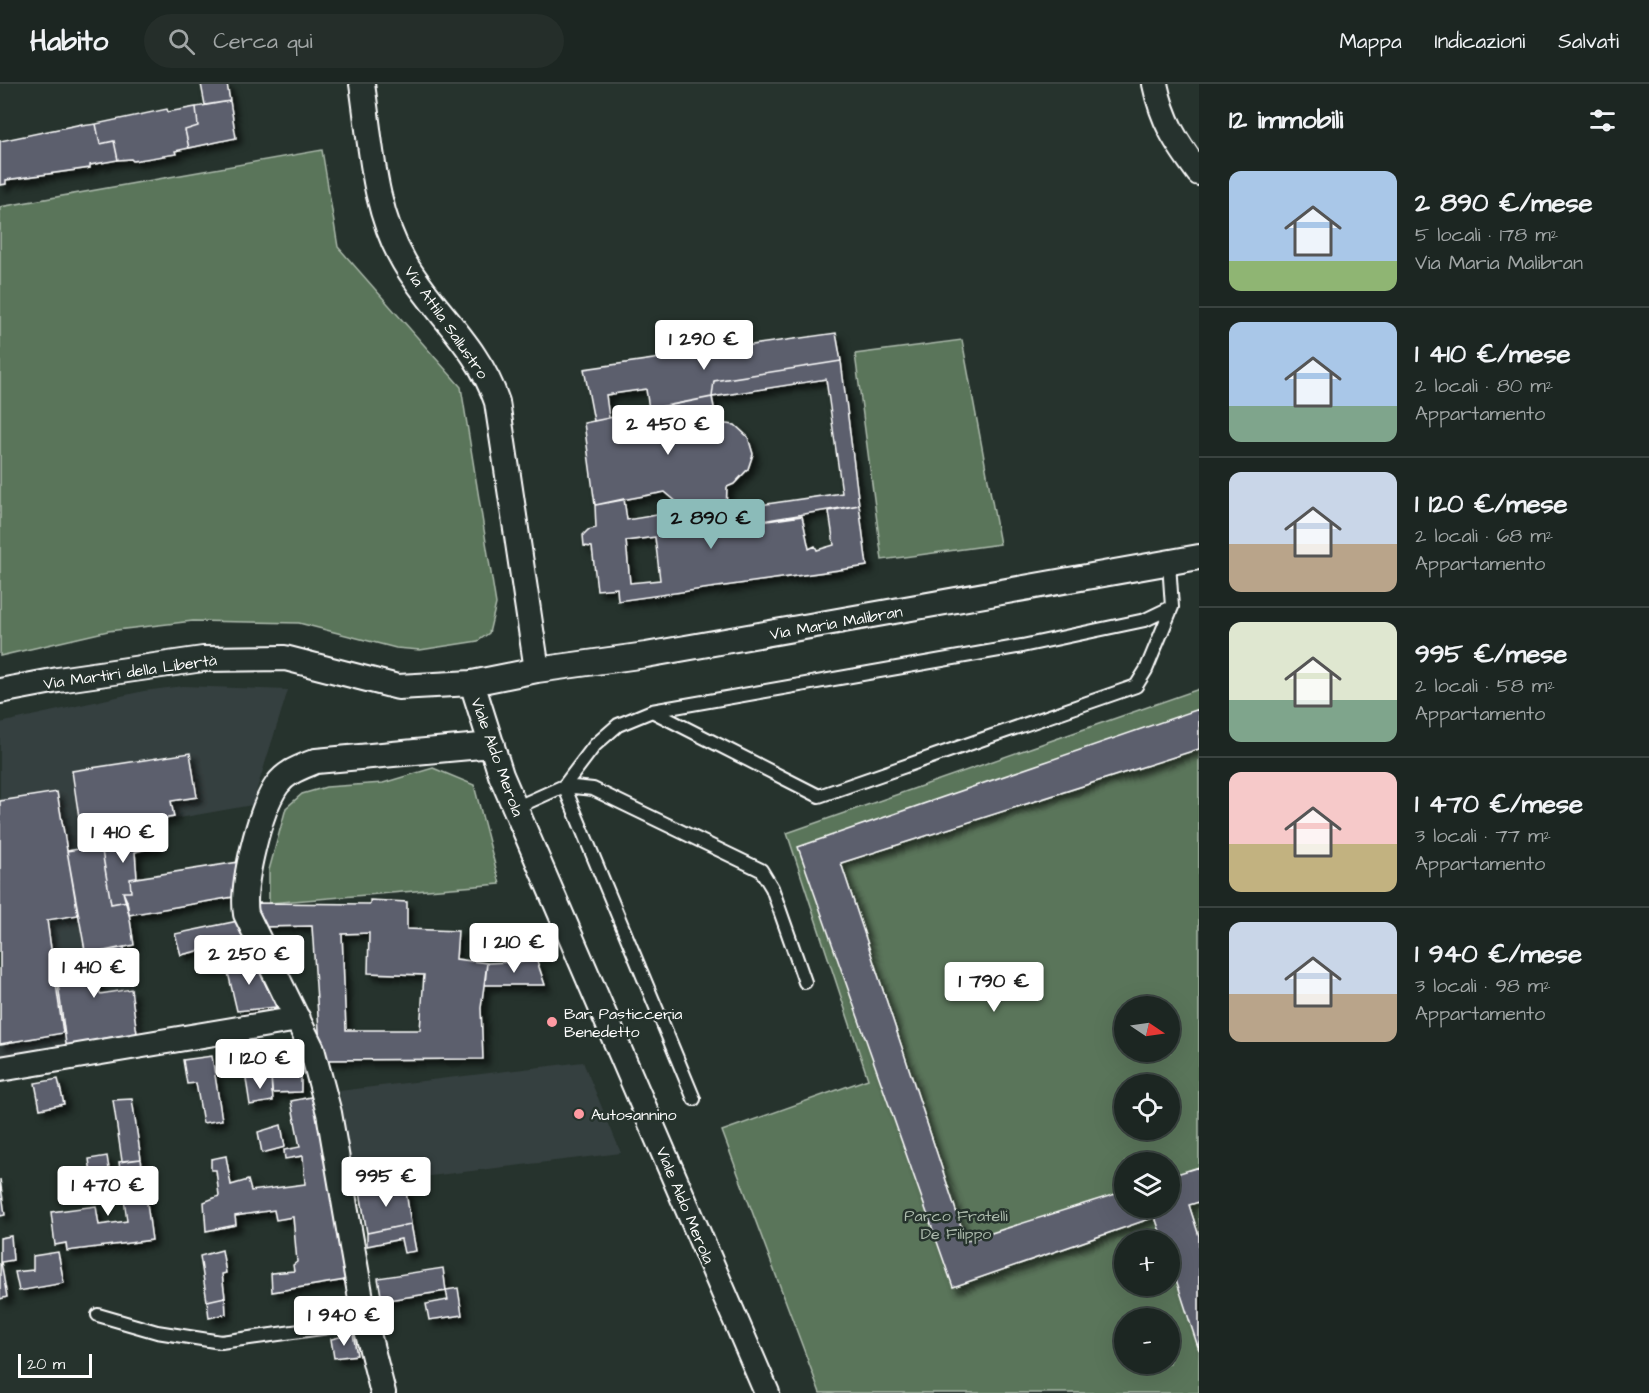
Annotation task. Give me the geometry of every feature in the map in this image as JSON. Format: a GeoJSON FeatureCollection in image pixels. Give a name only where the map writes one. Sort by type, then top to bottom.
{"type":"FeatureCollection","features":[{"type":"Feature","properties":{"kind":"street","name":"Via Attila Sallustro"},"geometry":{"type":"LineString","coordinates":[[362,84],[379,192],[393,240],[404,263],[481,365],[497,402],[537,670]]}},
{"type":"Feature","properties":{"kind":"street"},"geometry":{"type":"LineString","coordinates":[[1155,84],[1161,114],[1173,137],[1199,173]]}},
{"type":"Feature","properties":{"kind":"street","name":"Via Maria Malibran"},"geometry":{"type":"LineString","coordinates":[[472,682],[537,670],[646,655],[1199,557]]}},
{"type":"Feature","properties":{"kind":"street","name":"Via Martiri della Libertà"},"geometry":{"type":"LineString","coordinates":[[0,691],[202,659],[285,658],[398,687],[472,682]]}},
{"type":"Feature","properties":{"kind":"street","name":"Viale Aldo Merola"},"geometry":{"type":"LineString","coordinates":[[472,682],[515,808],[767,1393]]}},
{"type":"Feature","properties":{"kind":"street"},"geometry":{"type":"LineString","coordinates":[[383,1393],[365,1322],[329,1113],[312,1048],[246,914],[243,898],[253,844],[277,785],[292,770],[316,761],[492,745]]}},
{"type":"Feature","properties":{"kind":"street"},"geometry":{"type":"LineString","coordinates":[[0,1069],[298,1019]]}},
{"type":"Feature","properties":{"kind":"lane"},"geometry":{"type":"LineString","coordinates":[[652,711],[819,796],[1136,686],[1146,670],[1172,607],[1169,563]]}},
{"type":"Feature","properties":{"kind":"lane"},"geometry":{"type":"LineString","coordinates":[[515,808],[564,786],[595,746],[618,725],[652,711],[1022,646],[1145,620],[1172,607]]}},
{"type":"Feature","properties":{"kind":"lane"},"geometry":{"type":"LineString","coordinates":[[564,786],[593,789],[761,870],[772,888],[805,982]]}},
{"type":"Feature","properties":{"kind":"lane"},"geometry":{"type":"LineString","coordinates":[[564,786],[694,1099]]}},
{"type":"Feature","properties":{"kind":"lane"},"geometry":{"type":"LineString","coordinates":[[98,1315],[157,1332],[221,1341],[365,1322]]}},
{"type":"Feature","properties":{"kind":"shaded area"},"geometry":{"type":"Polygon","coordinates":[[[183,686],[288,690],[252,805],[101,832],[143,1038],[0,1061],[0,723],[144,691],[183,686]]]}},
{"type":"Feature","properties":{"kind":"shaded area"},"geometry":{"type":"Polygon","coordinates":[[[583,1062],[621,1153],[355,1185],[339,1091],[583,1062]]]}},
{"type":"Feature","properties":{"kind":"green space"},"geometry":{"type":"Polygon","coordinates":[[[322,150],[338,247],[461,387],[496,604],[489,633],[478,641],[420,650],[396,648],[299,623],[193,621],[108,631],[0,656],[0,207],[322,150]]]}},
{"type":"Feature","properties":{"kind":"green space"},"geometry":{"type":"Polygon","coordinates":[[[962,340],[1000,544],[882,560],[855,354],[962,340]]]}},
{"type":"Feature","properties":{"kind":"green space","name":"Parco Fratelli De Filippo"},"geometry":{"type":"Polygon","coordinates":[[[1199,689],[1199,1393],[820,1393],[722,1131],[868,1079],[787,833],[1199,689]]]}},
{"type":"Feature","properties":{"kind":"green space"},"geometry":{"type":"Polygon","coordinates":[[[433,768],[474,785],[500,884],[269,903],[269,870],[286,808],[302,794],[326,787],[383,783],[433,768]]]}},
{"type":"Feature","properties":{"kind":"building"},"geometry":{"type":"Polygon","coordinates":[[[201,84],[227,84],[230,101],[205,105],[201,84]]]}},
{"type":"Feature","properties":{"kind":"building"},"geometry":{"type":"Polygon","coordinates":[[[230,101],[236,138],[189,148],[185,130],[198,126],[196,107],[230,101]]]}},
{"type":"Feature","properties":{"kind":"building"},"geometry":{"type":"Polygon","coordinates":[[[196,107],[198,126],[185,130],[189,148],[175,151],[176,154],[133,161],[131,159],[118,160],[114,141],[100,144],[96,124],[167,109],[168,112],[196,107]]]}},
{"type":"Feature","properties":{"kind":"building"},"geometry":{"type":"Polygon","coordinates":[[[82,124],[82,126],[96,124],[100,144],[114,141],[118,160],[90,165],[90,168],[6,180],[6,184],[0,185],[0,141],[82,124]]]}},
{"type":"Feature","properties":{"kind":"building"},"geometry":{"type":"Polygon","coordinates":[[[836,333],[841,361],[714,381],[712,397],[649,409],[646,389],[606,395],[609,418],[594,421],[584,369],[836,333]]]}},
{"type":"Feature","properties":{"kind":"building"},"geometry":{"type":"Polygon","coordinates":[[[841,361],[859,505],[731,526],[726,510],[842,493],[826,379],[712,397],[714,381],[841,361]]]}},
{"type":"Feature","properties":{"kind":"building"},"geometry":{"type":"Polygon","coordinates":[[[712,397],[717,423],[735,425],[748,437],[753,454],[748,469],[734,484],[727,487],[726,510],[691,514],[665,492],[595,505],[584,423],[712,397]]]}},
{"type":"Feature","properties":{"kind":"building"},"geometry":{"type":"Polygon","coordinates":[[[624,499],[627,520],[663,514],[683,507],[691,514],[726,510],[731,526],[802,516],[809,549],[815,546],[817,550],[834,545],[829,511],[859,505],[867,566],[618,601],[617,588],[597,590],[592,547],[584,546],[583,535],[588,530],[596,528],[595,505],[624,499]],[[655,537],[626,541],[630,583],[660,580],[655,537]]]}},
{"type":"Feature","properties":{"kind":"building"},"geometry":{"type":"Polygon","coordinates":[[[1199,709],[1199,749],[841,863],[966,1241],[1114,1194],[1114,1218],[1152,1218],[953,1287],[798,847],[1199,709]]]}},
{"type":"Feature","properties":{"kind":"building"},"geometry":{"type":"Polygon","coordinates":[[[190,753],[197,797],[171,801],[174,817],[81,831],[72,771],[190,753]]]}},
{"type":"Feature","properties":{"kind":"building"},"geometry":{"type":"Polygon","coordinates":[[[57,792],[78,915],[47,920],[63,1033],[0,1044],[0,801],[57,792]]]}},
{"type":"Feature","properties":{"kind":"building"},"geometry":{"type":"Polygon","coordinates":[[[155,834],[157,846],[135,852],[137,878],[130,879],[131,892],[123,892],[127,901],[111,904],[101,845],[155,834]]]}},
{"type":"Feature","properties":{"kind":"building"},"geometry":{"type":"Polygon","coordinates":[[[101,845],[111,904],[127,901],[134,945],[86,956],[67,851],[101,845]]]}},
{"type":"Feature","properties":{"kind":"building"},"geometry":{"type":"Polygon","coordinates":[[[239,862],[233,897],[129,915],[123,892],[131,892],[130,879],[239,862]]]}},
{"type":"Feature","properties":{"kind":"building"},"geometry":{"type":"Polygon","coordinates":[[[370,900],[407,902],[407,929],[458,931],[456,959],[487,963],[481,1008],[483,1059],[321,1060],[312,926],[260,927],[255,903],[370,904],[370,900]],[[369,933],[342,934],[346,1030],[420,1030],[424,975],[368,973],[369,933]]]}},
{"type":"Feature","properties":{"kind":"building"},"geometry":{"type":"Polygon","coordinates":[[[238,921],[244,945],[236,948],[239,960],[208,969],[202,950],[181,955],[175,934],[238,921]]]}},
{"type":"Feature","properties":{"kind":"building"},"geometry":{"type":"Polygon","coordinates":[[[124,947],[128,973],[97,977],[100,994],[131,989],[137,1034],[99,1039],[100,1044],[67,1051],[55,961],[124,947]]]}},
{"type":"Feature","properties":{"kind":"building"},"geometry":{"type":"Polygon","coordinates":[[[252,956],[276,1007],[237,1011],[226,964],[252,956]]]}},
{"type":"Feature","properties":{"kind":"building"},"geometry":{"type":"Polygon","coordinates":[[[537,961],[545,985],[485,985],[487,963],[537,961]]]}},
{"type":"Feature","properties":{"kind":"building"},"geometry":{"type":"Polygon","coordinates":[[[212,1056],[222,1120],[203,1123],[196,1083],[187,1084],[183,1060],[212,1056]]]}},
{"type":"Feature","properties":{"kind":"building"},"geometry":{"type":"Polygon","coordinates":[[[301,1073],[301,1092],[272,1093],[271,1076],[301,1073]]]}},
{"type":"Feature","properties":{"kind":"building"},"geometry":{"type":"Polygon","coordinates":[[[271,1076],[273,1101],[250,1105],[246,1079],[271,1076]]]}},
{"type":"Feature","properties":{"kind":"building"},"geometry":{"type":"Polygon","coordinates":[[[58,1079],[64,1104],[40,1109],[35,1083],[58,1079]]]}},
{"type":"Feature","properties":{"kind":"building"},"geometry":{"type":"Polygon","coordinates":[[[316,1096],[333,1163],[345,1280],[272,1292],[271,1273],[294,1271],[293,1265],[297,1262],[293,1217],[276,1220],[274,1210],[235,1216],[236,1225],[206,1231],[204,1202],[219,1196],[216,1170],[211,1170],[211,1159],[226,1156],[231,1185],[248,1180],[251,1191],[305,1184],[303,1156],[285,1159],[284,1150],[300,1147],[291,1101],[316,1096]]]}},
{"type":"Feature","properties":{"kind":"building"},"geometry":{"type":"Polygon","coordinates":[[[132,1099],[141,1159],[122,1161],[113,1100],[132,1099]]]}},
{"type":"Feature","properties":{"kind":"building"},"geometry":{"type":"Polygon","coordinates":[[[281,1125],[285,1147],[262,1153],[258,1132],[281,1125]]]}},
{"type":"Feature","properties":{"kind":"building"},"geometry":{"type":"Polygon","coordinates":[[[107,1156],[109,1169],[103,1172],[106,1185],[93,1187],[89,1159],[107,1156]]]}},
{"type":"Feature","properties":{"kind":"building"},"geometry":{"type":"Polygon","coordinates":[[[141,1159],[152,1240],[67,1251],[66,1243],[55,1245],[51,1212],[96,1206],[99,1225],[127,1221],[119,1162],[141,1159]]]}},
{"type":"Feature","properties":{"kind":"building"},"geometry":{"type":"Polygon","coordinates":[[[1199,1167],[1199,1202],[1189,1205],[1199,1236],[1199,1350],[1180,1292],[1180,1230],[1160,1230],[1155,1218],[1180,1218],[1180,1173],[1199,1167]]]}},
{"type":"Feature","properties":{"kind":"building"},"geometry":{"type":"Polygon","coordinates":[[[0,1179],[5,1215],[0,1216],[0,1179]]]}},
{"type":"Feature","properties":{"kind":"building"},"geometry":{"type":"Polygon","coordinates":[[[405,1185],[411,1224],[367,1233],[360,1192],[405,1185]]]}},
{"type":"Feature","properties":{"kind":"building"},"geometry":{"type":"Polygon","coordinates":[[[411,1224],[416,1251],[404,1253],[401,1239],[367,1246],[367,1233],[411,1224]]]}},
{"type":"Feature","properties":{"kind":"building"},"geometry":{"type":"Polygon","coordinates":[[[11,1236],[13,1260],[1,1262],[7,1297],[0,1299],[0,1238],[11,1236]]]}},
{"type":"Feature","properties":{"kind":"building"},"geometry":{"type":"Polygon","coordinates":[[[222,1250],[226,1273],[222,1274],[225,1297],[207,1301],[200,1256],[222,1250]]]}},
{"type":"Feature","properties":{"kind":"building"},"geometry":{"type":"Polygon","coordinates":[[[58,1252],[64,1283],[19,1291],[15,1272],[33,1270],[33,1256],[58,1252]]]}},
{"type":"Feature","properties":{"kind":"building"},"geometry":{"type":"Polygon","coordinates":[[[443,1268],[446,1291],[382,1301],[378,1278],[443,1268]]]}},
{"type":"Feature","properties":{"kind":"building"},"geometry":{"type":"Polygon","coordinates":[[[458,1288],[462,1315],[429,1320],[426,1304],[448,1300],[446,1290],[458,1288]]]}},
{"type":"Feature","properties":{"kind":"building"},"geometry":{"type":"Polygon","coordinates":[[[225,1297],[226,1314],[209,1318],[207,1301],[225,1297]]]}},
{"type":"Feature","properties":{"kind":"building"},"geometry":{"type":"Polygon","coordinates":[[[353,1334],[357,1355],[334,1358],[331,1339],[353,1334]]]}},
{"type":"Feature","properties":{"kind":"place","name":"Bar Pasticceria Benedetto"},"geometry":{"type":"Point","coordinates":[552,1022]}},
{"type":"Feature","properties":{"kind":"place","name":"Autosannino"},"geometry":{"type":"Point","coordinates":[579,1114]}}]}
